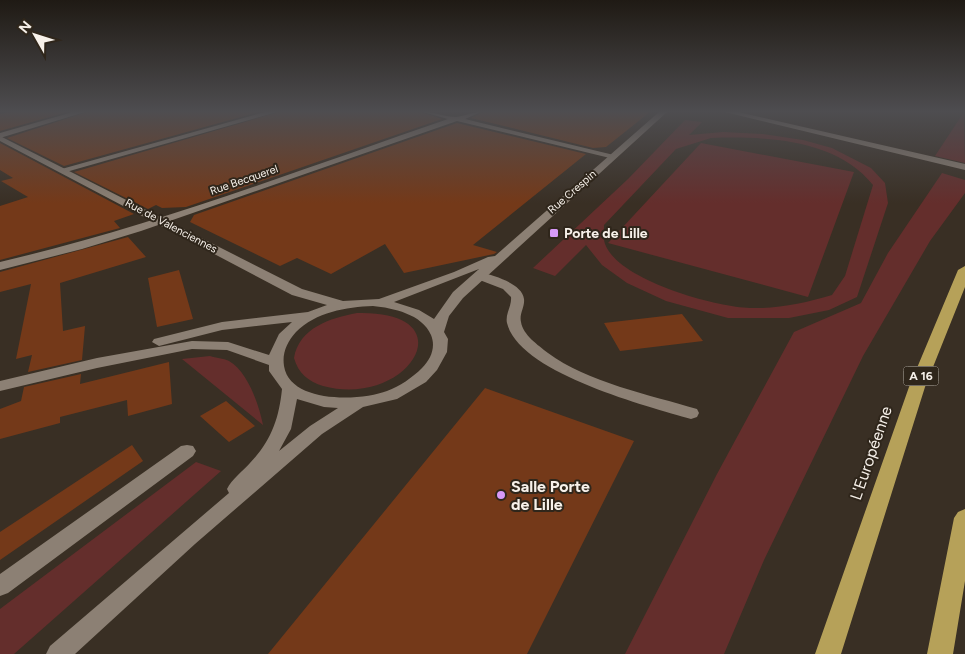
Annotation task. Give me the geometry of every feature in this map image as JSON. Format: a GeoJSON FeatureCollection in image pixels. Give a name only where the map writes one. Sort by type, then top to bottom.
{"type":"FeatureCollection","features":[{"type":"Feature","properties":{"kind":"highway","name":"L'Européenne"},"geometry":{"type":"LineString","coordinates":[[828,654],[917,387],[965,270]]}},
{"type":"Feature","properties":{"kind":"highway"},"geometry":{"type":"LineString","coordinates":[[940,654],[965,518]]}},
{"type":"Feature","properties":{"kind":"main road","name":"Rue de Valenciennes"},"geometry":{"type":"LineString","coordinates":[[11,143],[297,292],[324,301],[346,304]]}},
{"type":"Feature","properties":{"kind":"main road"},"geometry":{"type":"LineString","coordinates":[[64,170],[163,143]]}},
{"type":"Feature","properties":{"kind":"main road","name":"Rue Becquerel"},"geometry":{"type":"LineString","coordinates":[[0,266],[78,247],[160,221],[388,143]]}},
{"type":"Feature","properties":{"kind":"main road"},"geometry":{"type":"LineString","coordinates":[[556,143],[614,156]]}},
{"type":"Feature","properties":{"kind":"main road","name":"Rue Crespin"},"geometry":{"type":"LineString","coordinates":[[437,333],[442,316],[451,302],[481,276],[503,253],[629,143]]}},
{"type":"Feature","properties":{"kind":"main road"},"geometry":{"type":"LineString","coordinates":[[862,143],[965,166]]}},
{"type":"Feature","properties":{"kind":"main road","name":"Rue Crespin"},"geometry":{"type":"LineString","coordinates":[[380,303],[458,275],[503,253]]}},
{"type":"Feature","properties":{"kind":"main road"},"geometry":{"type":"LineString","coordinates":[[481,276],[507,286],[517,296],[518,306],[513,318],[514,325],[525,341],[543,357],[576,375],[691,413]]}},
{"type":"Feature","properties":{"kind":"main road"},"geometry":{"type":"LineString","coordinates":[[97,363],[205,330],[312,315],[346,304],[380,303],[397,305],[416,312],[431,323],[440,341],[438,354],[435,362],[425,375],[397,392],[359,402],[323,401],[305,396],[290,388],[277,373],[275,362],[276,350],[286,334],[312,315]]}},
{"type":"Feature","properties":{"kind":"main road"},"geometry":{"type":"LineString","coordinates":[[0,386],[97,363],[182,346],[202,344],[239,348],[275,362]]}},
{"type":"Feature","properties":{"kind":"main road"},"geometry":{"type":"LineString","coordinates":[[188,538],[243,482],[274,446],[286,419],[290,388]]}},
{"type":"Feature","properties":{"kind":"main road"},"geometry":{"type":"LineString","coordinates":[[58,654],[188,538],[277,465],[316,430],[359,402]]}},
{"type":"Feature","properties":{"kind":"main road"},"geometry":{"type":"LineString","coordinates":[[0,586],[187,451]]}},
{"type":"Feature","properties":{"kind":"shaded area"},"geometry":{"type":"Polygon","coordinates":[[[663,143],[697,143],[676,149],[604,225],[605,244],[614,257],[628,269],[647,280],[692,297],[714,303],[750,308],[771,308],[802,303],[832,295],[845,276],[873,185],[858,170],[840,158],[820,149],[790,143],[812,143],[832,148],[871,168],[885,183],[888,203],[857,297],[829,310],[789,318],[728,318],[666,301],[627,283],[602,265],[586,245],[555,276],[533,268],[628,179],[663,143]]]}},
{"type":"Feature","properties":{"kind":"shaded area"},"geometry":{"type":"Polygon","coordinates":[[[701,143],[854,172],[808,297],[608,243],[701,143]]]}},
{"type":"Feature","properties":{"kind":"shaded area"},"geometry":{"type":"Polygon","coordinates":[[[944,143],[965,143],[965,163],[935,156],[944,143]]]}},
{"type":"Feature","properties":{"kind":"shaded area"},"geometry":{"type":"Polygon","coordinates":[[[942,173],[965,180],[965,193],[930,241],[863,356],[764,560],[724,654],[625,654],[717,474],[794,332],[861,303],[888,253],[942,173]]]}},
{"type":"Feature","properties":{"kind":"shaded area"},"geometry":{"type":"Polygon","coordinates":[[[357,313],[391,316],[411,326],[418,341],[414,357],[401,372],[380,384],[354,389],[323,386],[313,382],[301,372],[294,358],[302,339],[317,326],[336,318],[357,313]]]}},
{"type":"Feature","properties":{"kind":"shaded area"},"geometry":{"type":"Polygon","coordinates":[[[210,356],[229,361],[242,373],[252,390],[263,425],[182,359],[210,356]]]}},
{"type":"Feature","properties":{"kind":"shaded area"},"geometry":{"type":"Polygon","coordinates":[[[196,462],[221,471],[14,654],[0,654],[0,609],[196,462]]]}},
{"type":"Feature","properties":{"kind":"building"},"geometry":{"type":"Polygon","coordinates":[[[0,143],[134,214],[114,221],[120,228],[0,260],[0,206],[28,197],[1,181],[13,178],[0,170],[0,143]]]}},
{"type":"Feature","properties":{"kind":"building"},"geometry":{"type":"Polygon","coordinates":[[[16,143],[149,143],[64,166],[16,143]]]}},
{"type":"Feature","properties":{"kind":"building"},"geometry":{"type":"Polygon","coordinates":[[[175,143],[374,143],[186,207],[162,208],[156,205],[148,209],[74,172],[175,143]]]}},
{"type":"Feature","properties":{"kind":"building"},"geometry":{"type":"Polygon","coordinates":[[[401,143],[538,143],[586,154],[473,245],[497,252],[494,254],[404,273],[385,244],[331,274],[297,258],[280,266],[190,222],[194,215],[401,143]]]}},
{"type":"Feature","properties":{"kind":"building"},"geometry":{"type":"Polygon","coordinates":[[[571,143],[612,143],[606,147],[593,148],[571,143]]]}},
{"type":"Feature","properties":{"kind":"building"},"geometry":{"type":"Polygon","coordinates":[[[128,237],[146,257],[60,283],[63,331],[85,326],[82,360],[28,372],[32,355],[16,359],[31,284],[0,292],[0,272],[128,237]]]}},
{"type":"Feature","properties":{"kind":"building"},"geometry":{"type":"Polygon","coordinates":[[[179,270],[193,319],[157,327],[148,278],[179,270]]]}},
{"type":"Feature","properties":{"kind":"building"},"geometry":{"type":"Polygon","coordinates":[[[682,314],[703,341],[620,351],[604,323],[682,314]]]}},
{"type":"Feature","properties":{"kind":"building"},"geometry":{"type":"Polygon","coordinates":[[[169,362],[172,404],[128,416],[127,400],[60,417],[60,423],[0,439],[0,409],[21,401],[24,387],[81,374],[80,384],[169,362]]]}},
{"type":"Feature","properties":{"kind":"building","name":"Salle Porte de Lille"},"geometry":{"type":"Polygon","coordinates":[[[485,388],[634,441],[527,654],[268,654],[485,388]]]}},
{"type":"Feature","properties":{"kind":"building"},"geometry":{"type":"Polygon","coordinates":[[[226,401],[255,426],[229,442],[200,416],[226,401]]]}},
{"type":"Feature","properties":{"kind":"building"},"geometry":{"type":"Polygon","coordinates":[[[132,445],[143,461],[0,560],[0,532],[132,445]]]}},
{"type":"Feature","properties":{"kind":"place","name":"Porte de Lille"},"geometry":{"type":"Point","coordinates":[554,233]}},
{"type":"Feature","properties":{"kind":"place","name":"Salle Porte de Lille"},"geometry":{"type":"Point","coordinates":[501,495]}}]}
